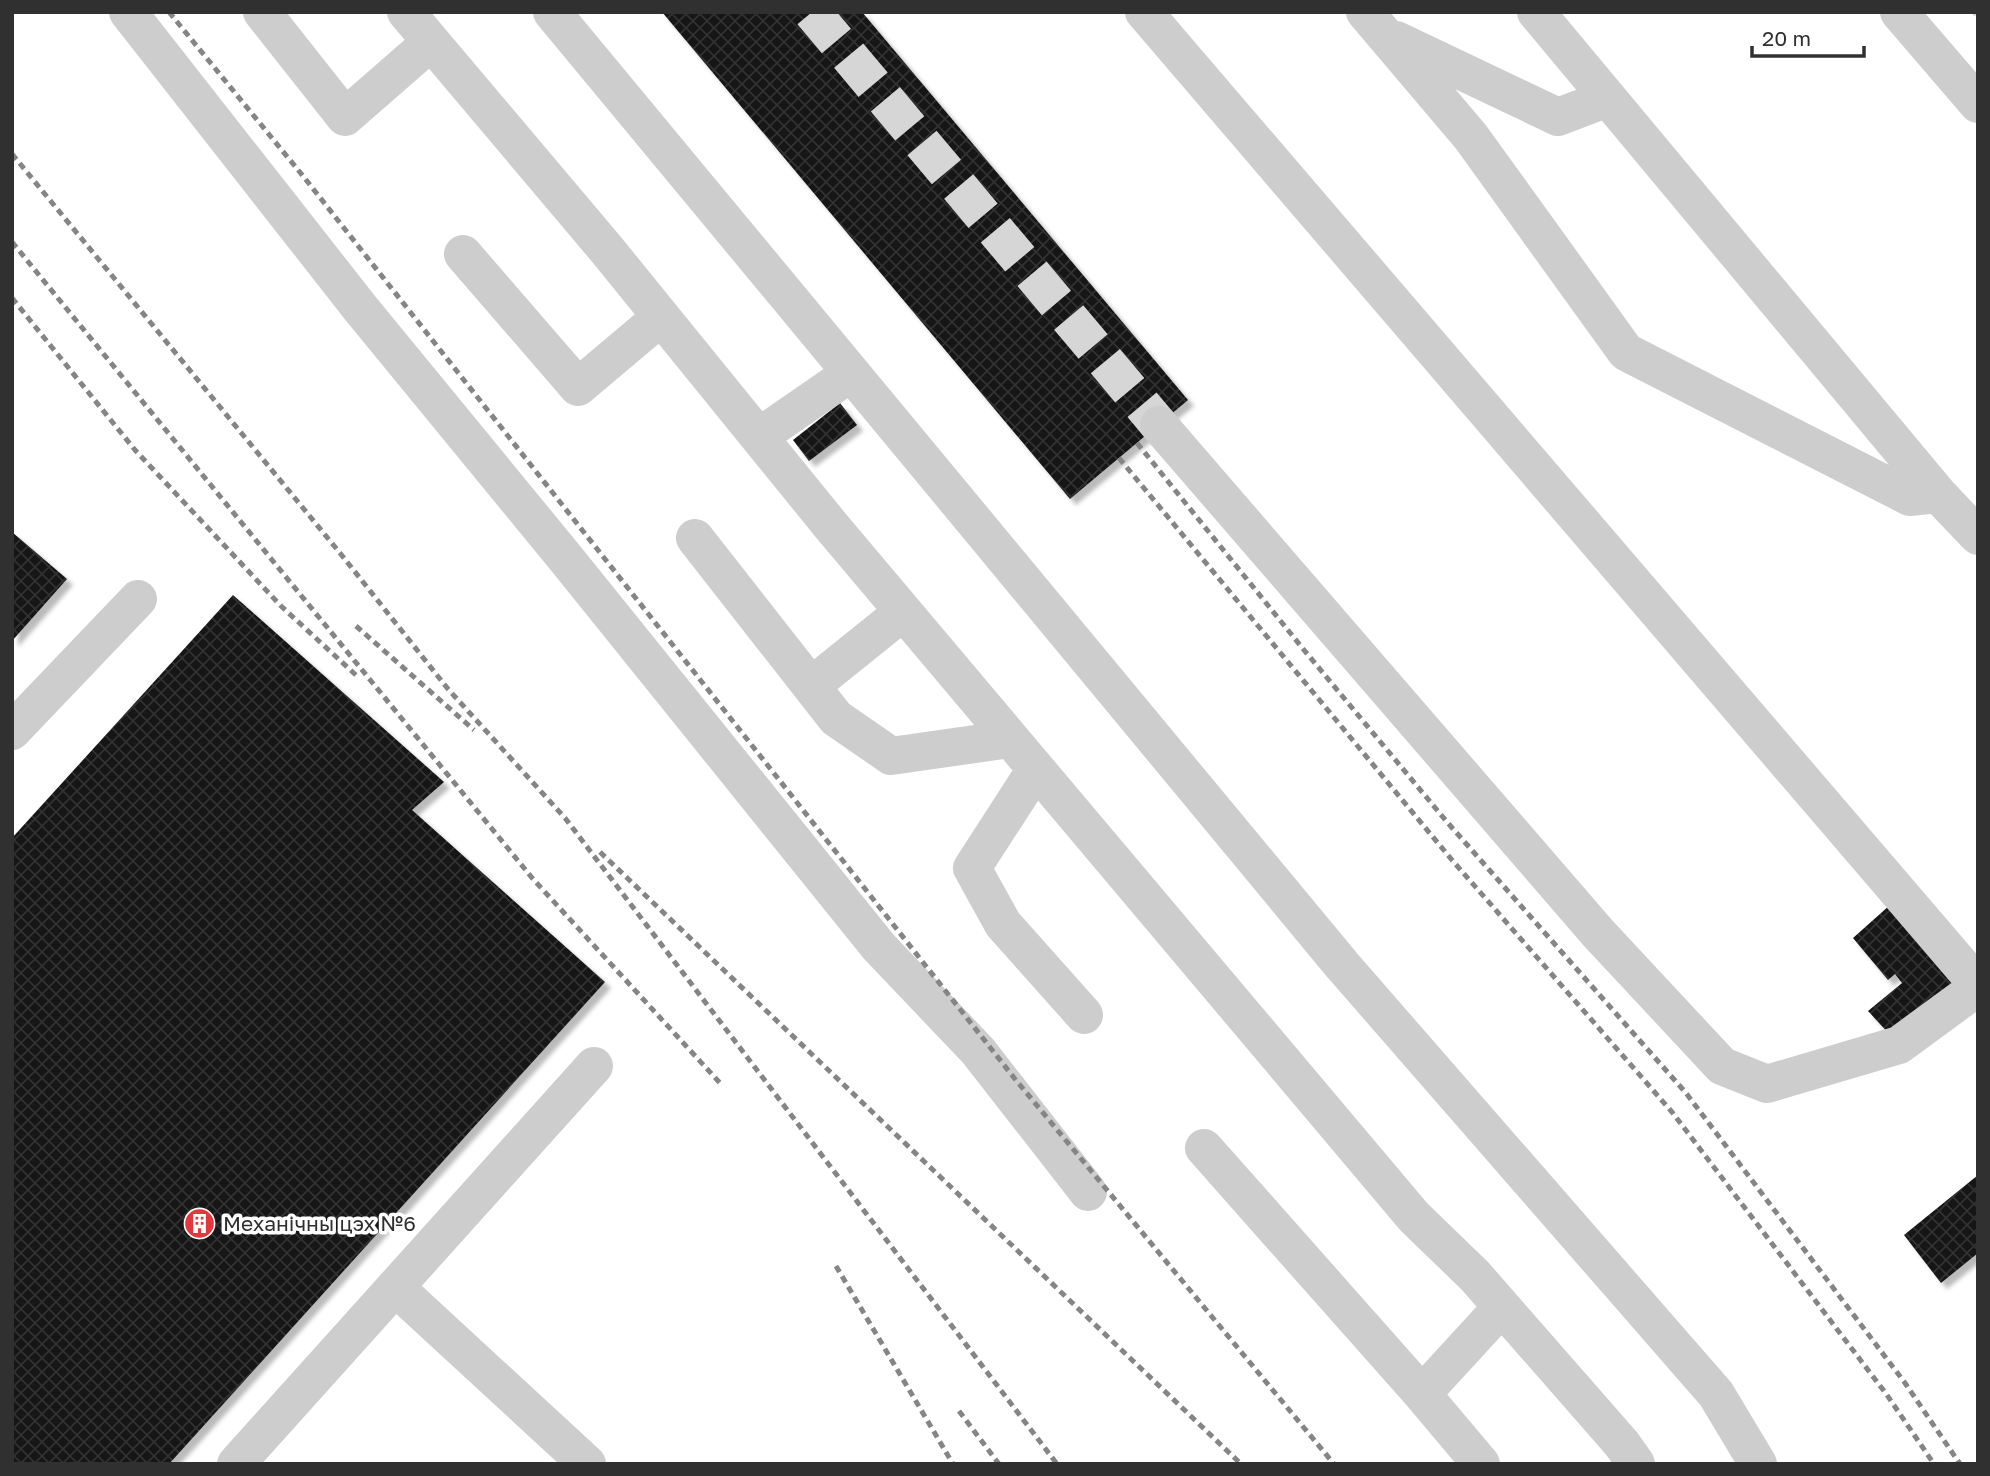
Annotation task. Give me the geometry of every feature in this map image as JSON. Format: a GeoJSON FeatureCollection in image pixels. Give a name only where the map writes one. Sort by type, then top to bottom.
{"type":"FeatureCollection","features":[{"type":"Feature","properties":{"kind":"lane"},"geometry":{"type":"LineString","coordinates":[[128,12],[361,309],[879,947],[978,1051],[1088,1192]]}},
{"type":"Feature","properties":{"kind":"lane"},"geometry":{"type":"LineString","coordinates":[[262,12],[345,117],[431,42]]}},
{"type":"Feature","properties":{"kind":"lane"},"geometry":{"type":"LineString","coordinates":[[406,12],[760,436],[903,612],[1414,1217],[1475,1276],[1622,1444],[1636,1464]]}},
{"type":"Feature","properties":{"kind":"lane"},"geometry":{"type":"LineString","coordinates":[[552,12],[1342,965],[1716,1394],[1758,1464]]}},
{"type":"Feature","properties":{"kind":"lane"},"geometry":{"type":"LineString","coordinates":[[1143,12],[1978,986],[1899,1045],[1766,1084],[1722,1066],[1589,922],[1159,425]]}},
{"type":"Feature","properties":{"kind":"lane"},"geometry":{"type":"LineString","coordinates":[[1536,12],[1938,494],[1978,536]]}},
{"type":"Feature","properties":{"kind":"lane"},"geometry":{"type":"LineString","coordinates":[[1899,12],[1978,104]]}},
{"type":"Feature","properties":{"kind":"lane"},"geometry":{"type":"LineString","coordinates":[[1374,23],[1558,117],[1608,97]]}},
{"type":"Feature","properties":{"kind":"lane"},"geometry":{"type":"LineString","coordinates":[[1374,23],[1471,137],[1626,352],[1910,497],[1938,494]]}},
{"type":"Feature","properties":{"kind":"lane"},"geometry":{"type":"LineString","coordinates":[[463,254],[578,387],[661,317]]}},
{"type":"Feature","properties":{"kind":"lane"},"geometry":{"type":"LineString","coordinates":[[760,436],[851,373]]}},
{"type":"Feature","properties":{"kind":"lane"},"geometry":{"type":"LineString","coordinates":[[695,538],[835,718],[891,757],[1010,739]]}},
{"type":"Feature","properties":{"kind":"lane"},"geometry":{"type":"LineString","coordinates":[[12,731],[138,599]]}},
{"type":"Feature","properties":{"kind":"lane"},"geometry":{"type":"LineString","coordinates":[[811,686],[903,612]]}},
{"type":"Feature","properties":{"kind":"lane"},"geometry":{"type":"LineString","coordinates":[[1036,769],[972,868],[1003,924],[1084,1015]]}},
{"type":"Feature","properties":{"kind":"lane"},"geometry":{"type":"LineString","coordinates":[[236,1464],[594,1066]]}},
{"type":"Feature","properties":{"kind":"lane"},"geometry":{"type":"LineString","coordinates":[[1204,1148],[1482,1464]]}},
{"type":"Feature","properties":{"kind":"lane"},"geometry":{"type":"LineString","coordinates":[[395,1287],[587,1464]]}},
{"type":"Feature","properties":{"kind":"lane"},"geometry":{"type":"LineString","coordinates":[[1422,1394],[1502,1307]]}},
{"type":"Feature","properties":{"kind":"path"},"geometry":{"type":"LineString","coordinates":[[1974,12],[1978,17]]}},
{"type":"Feature","properties":{"kind":"building"},"geometry":{"type":"Polygon","coordinates":[[[662,12],[862,12],[1188,400],[1070,499],[662,12]]]}},
{"type":"Feature","properties":{"kind":"building"},"geometry":{"type":"Polygon","coordinates":[[[840,403],[857,425],[809,461],[793,440],[840,403]]]}},
{"type":"Feature","properties":{"kind":"building"},"geometry":{"type":"Polygon","coordinates":[[[12,532],[67,579],[12,641],[12,532]]]}},
{"type":"Feature","properties":{"kind":"building","name":"Механічны цэх №6"},"geometry":{"type":"Polygon","coordinates":[[[233,595],[444,782],[412,810],[605,982],[169,1464],[12,1464],[12,838],[233,595]]]}},
{"type":"Feature","properties":{"kind":"building"},"geometry":{"type":"Polygon","coordinates":[[[1890,905],[1962,984],[1892,1037],[1868,1011],[1902,983],[1895,974],[1888,980],[1853,938],[1890,905]]]}},
{"type":"Feature","properties":{"kind":"building"},"geometry":{"type":"Polygon","coordinates":[[[1978,1175],[1978,1253],[1941,1283],[1904,1235],[1978,1175]]]}},
{"type":"Feature","properties":{"kind":"tunnel"},"geometry":{"type":"LineString","coordinates":[[812,12],[1159,425]]}},
{"type":"Feature","properties":{"kind":"railway"},"geometry":{"type":"LineString","coordinates":[[169,12],[303,176],[1015,1079],[1334,1464]]}},
{"type":"Feature","properties":{"kind":"railway"},"geometry":{"type":"LineString","coordinates":[[12,154],[340,553],[448,689],[565,818],[1057,1464]]}},
{"type":"Feature","properties":{"kind":"railway"},"geometry":{"type":"LineString","coordinates":[[12,242],[533,879],[720,1083]]}},
{"type":"Feature","properties":{"kind":"railway"},"geometry":{"type":"LineString","coordinates":[[12,298],[135,450],[281,606],[358,677]]}},
{"type":"Feature","properties":{"kind":"railway"},"geometry":{"type":"LineString","coordinates":[[1137,443],[1447,822],[1686,1093],[1905,1383],[1960,1464]]}},
{"type":"Feature","properties":{"kind":"railway"},"geometry":{"type":"LineString","coordinates":[[1119,458],[1452,860],[1672,1112],[1887,1395],[1934,1464]]}},
{"type":"Feature","properties":{"kind":"railway"},"geometry":{"type":"LineString","coordinates":[[356,626],[474,730]]}},
{"type":"Feature","properties":{"kind":"railway"},"geometry":{"type":"LineString","coordinates":[[600,852],[1241,1464]]}},
{"type":"Feature","properties":{"kind":"railway"},"geometry":{"type":"LineString","coordinates":[[836,1266],[953,1464]]}},
{"type":"Feature","properties":{"kind":"railway"},"geometry":{"type":"LineString","coordinates":[[959,1411],[999,1464]]}},
{"type":"Feature","properties":{"kind":"place","name":"Механічны цэх №6"},"geometry":{"type":"Point","coordinates":[200,1223]}}]}
